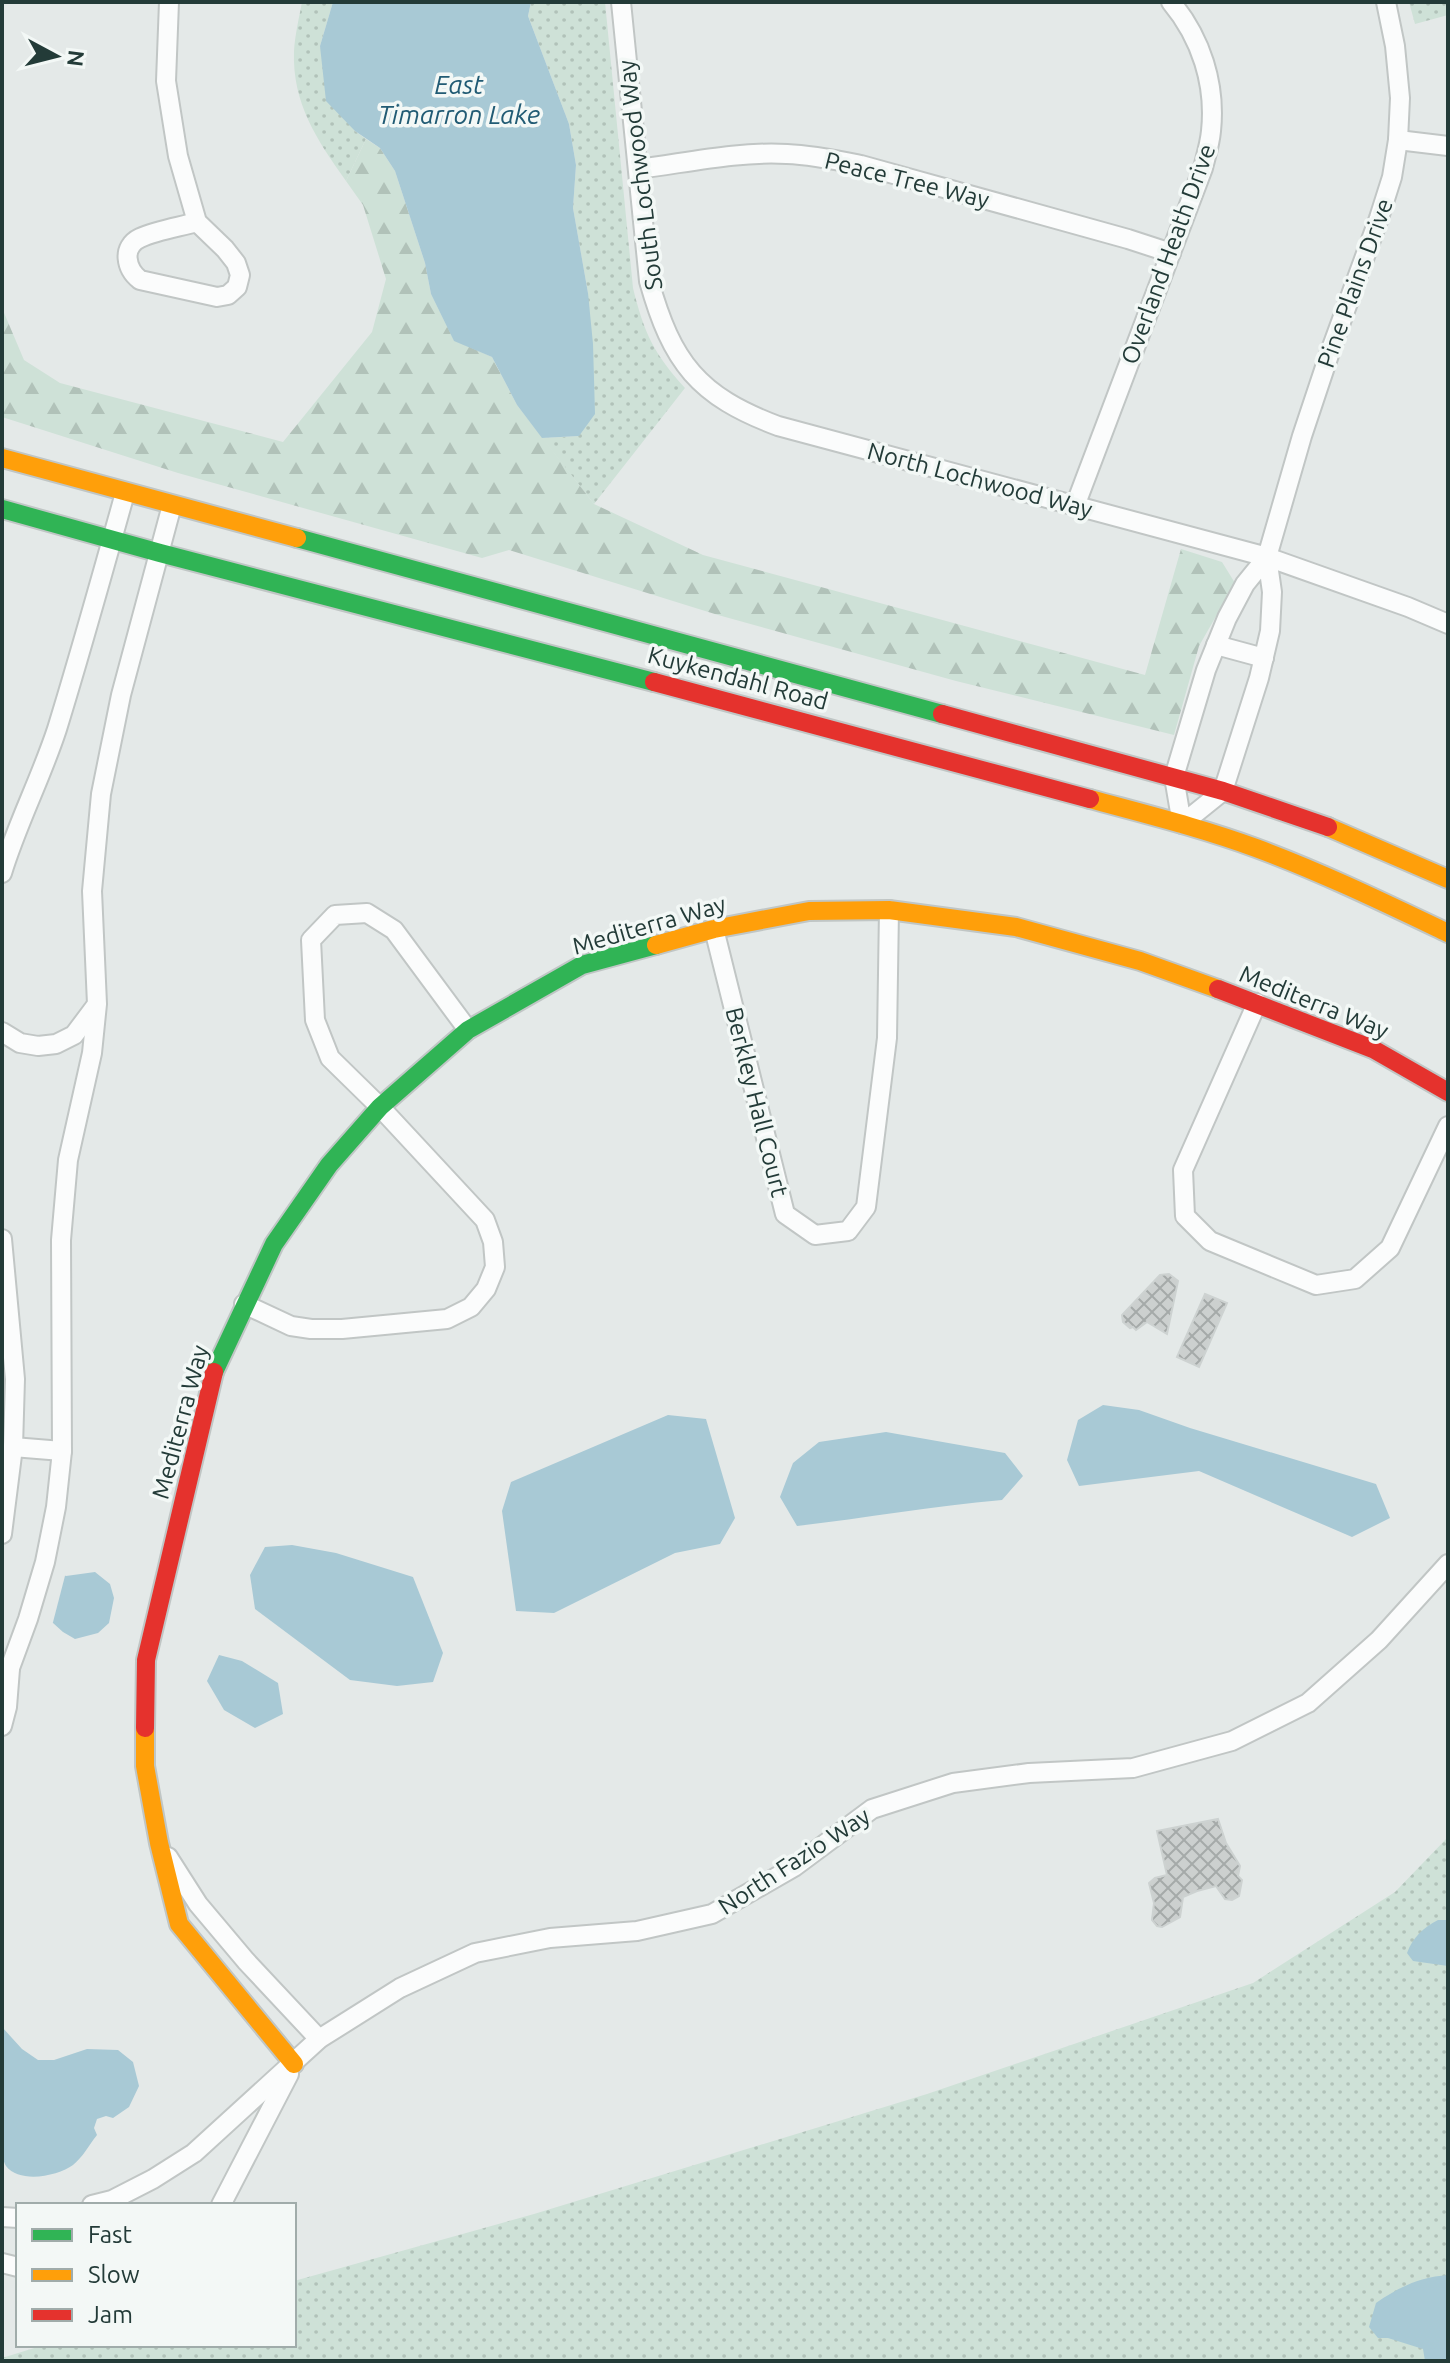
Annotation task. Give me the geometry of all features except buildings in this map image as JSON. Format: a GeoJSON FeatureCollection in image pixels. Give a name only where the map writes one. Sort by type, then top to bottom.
{"type":"FeatureCollection","features":[{"type":"Feature","properties":{"kind":"main road","name":"Kuykendahl Road"},"geometry":{"type":"LineString","coordinates":[[2,458],[1223,791],[1321,824],[1448,879]]}},
{"type":"Feature","properties":{"kind":"main road","name":"Kuykendahl Road"},"geometry":{"type":"LineString","coordinates":[[2,509],[863,736],[1182,824],[1256,848],[1448,933]]}},
{"type":"Feature","properties":{"kind":"main road","name":"Mediterra Way"},"geometry":{"type":"LineString","coordinates":[[294,2064],[179,1924],[159,1843],[145,1766],[146,1660],[216,1364],[274,1244],[329,1165],[380,1107],[468,1030],[582,965],[714,929],[809,911],[889,910],[1016,927],[1140,961],[1373,1049],[1448,1092]]}},
{"type":"Feature","properties":{"kind":"street"},"geometry":{"type":"LineString","coordinates":[[169,2],[166,81],[178,156],[197,222],[236,263],[240,275],[237,287],[228,295],[217,297],[140,280],[131,273],[127,260],[129,247],[138,239],[197,222]]}},
{"type":"Feature","properties":{"kind":"street","name":"South Lochwood Way"},"geometry":{"type":"LineString","coordinates":[[621,2],[649,281],[661,321],[680,360],[701,383]]}},
{"type":"Feature","properties":{"kind":"street","name":"Overland Heath Drive"},"geometry":{"type":"LineString","coordinates":[[1075,506],[1203,168],[1211,133],[1212,101],[1207,68],[1194,34],[1171,2]]}},
{"type":"Feature","properties":{"kind":"street","name":"Pine Plains Drive"},"geometry":{"type":"LineString","coordinates":[[1223,791],[1270,631],[1267,557],[1330,352],[1392,177],[1398,140],[1399,85],[1386,2]]}},
{"type":"Feature","properties":{"kind":"street"},"geometry":{"type":"LineString","coordinates":[[1398,140],[1448,146]]}},
{"type":"Feature","properties":{"kind":"street","name":"Peace Tree Way"},"geometry":{"type":"LineString","coordinates":[[638,169],[747,155],[785,154],[825,158],[861,165],[1171,253]]}},
{"type":"Feature","properties":{"kind":"street","name":"North Lochwood Way"},"geometry":{"type":"LineString","coordinates":[[701,383],[750,416],[778,426],[1267,557],[1448,624]]}},
{"type":"Feature","properties":{"kind":"street"},"geometry":{"type":"LineString","coordinates":[[2,873],[57,729],[125,493]]}},
{"type":"Feature","properties":{"kind":"street"},"geometry":{"type":"LineString","coordinates":[[2,1726],[7,1707],[6,1674],[28,1619],[45,1562],[56,1507],[62,1451],[61,1240],[68,1160],[92,1053],[97,1004],[92,891],[101,794],[121,695],[172,505]]}},
{"type":"Feature","properties":{"kind":"street","name":"Pine Plains Drive"},"geometry":{"type":"LineString","coordinates":[[1182,824],[1174,777],[1206,670],[1245,584],[1267,557]]}},
{"type":"Feature","properties":{"kind":"street"},"geometry":{"type":"LineString","coordinates":[[1216,645],[1264,658]]}},
{"type":"Feature","properties":{"kind":"street"},"geometry":{"type":"LineString","coordinates":[[1182,824],[1223,791]]}},
{"type":"Feature","properties":{"kind":"street","name":"Berkley Hall Court"},"geometry":{"type":"LineString","coordinates":[[714,929],[785,1214],[815,1235],[848,1231],[866,1207],[887,1038],[889,910]]}},
{"type":"Feature","properties":{"kind":"street"},"geometry":{"type":"LineString","coordinates":[[244,1304],[291,1326],[342,1329],[447,1319],[471,1307],[486,1289],[495,1267],[493,1242],[485,1220],[330,1058],[315,1020],[311,940],[335,915],[367,913],[394,930],[468,1030]]}},
{"type":"Feature","properties":{"kind":"street"},"geometry":{"type":"LineString","coordinates":[[1257,1003],[1183,1170],[1185,1216],[1210,1241],[1316,1285],[1355,1279],[1390,1248],[1448,1126]]}},
{"type":"Feature","properties":{"kind":"street"},"geometry":{"type":"LineString","coordinates":[[2,1032],[20,1043],[38,1046],[56,1044],[74,1035],[97,1004]]}},
{"type":"Feature","properties":{"kind":"street"},"geometry":{"type":"LineString","coordinates":[[2,1239],[15,1379],[13,1447],[2,1534]]}},
{"type":"Feature","properties":{"kind":"street"},"geometry":{"type":"LineString","coordinates":[[13,1447],[62,1451]]}},
{"type":"Feature","properties":{"kind":"street","name":"North Fazio Way"},"geometry":{"type":"LineString","coordinates":[[100,2203],[153,2179],[194,2153],[319,2039],[400,1988],[475,1953],[550,1938],[637,1931],[712,1914],[794,1867],[872,1809],[953,1783],[1029,1773],[1133,1768],[1232,1741],[1308,1703],[1379,1640],[1448,1564]]}},
{"type":"Feature","properties":{"kind":"street","name":"Mediterra Way"},"geometry":{"type":"LineString","coordinates":[[159,1843],[198,1904],[319,2039]]}},
{"type":"Feature","properties":{"kind":"street","name":"North Fazio Way"},"geometry":{"type":"LineString","coordinates":[[222,2203],[294,2064]]}},
{"type":"Feature","properties":{"kind":"green space"},"geometry":{"type":"Polygon","coordinates":[[[302,2],[333,2],[320,46],[355,131],[366,139],[346,181],[316,136],[297,87],[294,51],[302,2]]]}},
{"type":"Feature","properties":{"kind":"green space"},"geometry":{"type":"Polygon","coordinates":[[[531,2],[605,2],[633,288],[641,318],[652,342],[685,388],[594,504],[542,438],[579,436],[588,293],[573,208],[576,165],[569,124],[528,16],[531,2]]]}},
{"type":"Feature","properties":{"kind":"green space"},"geometry":{"type":"Polygon","coordinates":[[[1409,2],[1448,2],[1448,15],[1415,24],[1409,2]]]}},
{"type":"Feature","properties":{"kind":"green space"},"geometry":{"type":"Polygon","coordinates":[[[366,139],[380,148],[395,171],[425,263],[431,294],[454,340],[492,357],[517,405],[594,504],[703,555],[1145,675],[1181,549],[1222,562],[1235,583],[1199,646],[1174,735],[956,681],[718,615],[509,550],[482,558],[178,473],[2,417],[2,308],[24,360],[60,383],[283,442],[372,332],[386,279],[363,205],[346,181],[366,139]]]}},
{"type":"Feature","properties":{"kind":"green space"},"geometry":{"type":"Polygon","coordinates":[[[1448,1837],[1448,2361],[2,2361],[2,2358],[38,2347],[296,2347],[296,2280],[534,2214],[927,2094],[1253,1983],[1395,1892],[1448,1837]]]}},
{"type":"Feature","properties":{"kind":"water","name":"East Timarron Lake"},"geometry":{"type":"Polygon","coordinates":[[[333,2],[531,2],[528,16],[569,124],[576,165],[573,208],[588,293],[595,414],[579,436],[542,438],[517,405],[492,357],[454,341],[431,294],[425,263],[395,171],[380,148],[355,131],[326,101],[320,46],[333,2]]]}},
{"type":"Feature","properties":{"kind":"water"},"geometry":{"type":"Polygon","coordinates":[[[1103,1405],[1139,1410],[1376,1484],[1390,1518],[1352,1537],[1199,1471],[1079,1486],[1067,1460],[1078,1420],[1103,1405]]]}},
{"type":"Feature","properties":{"kind":"water"},"geometry":{"type":"Polygon","coordinates":[[[668,1415],[706,1419],[735,1518],[720,1544],[675,1553],[554,1613],[516,1611],[502,1511],[511,1482],[668,1415]]]}},
{"type":"Feature","properties":{"kind":"water"},"geometry":{"type":"Polygon","coordinates":[[[886,1432],[1005,1453],[1023,1476],[1002,1500],[797,1526],[780,1497],[793,1463],[819,1442],[886,1432]]]}},
{"type":"Feature","properties":{"kind":"water"},"geometry":{"type":"Polygon","coordinates":[[[292,1545],[336,1553],[413,1577],[443,1653],[433,1682],[397,1686],[350,1680],[255,1609],[250,1575],[265,1547],[292,1545]]]}},
{"type":"Feature","properties":{"kind":"water"},"geometry":{"type":"Polygon","coordinates":[[[2,1548],[66,1576],[95,1572],[110,1584],[114,1598],[109,1623],[98,1633],[75,1639],[53,1623],[2,1606],[2,1548]]]}},
{"type":"Feature","properties":{"kind":"water"},"geometry":{"type":"Polygon","coordinates":[[[219,1655],[242,1661],[278,1683],[283,1714],[255,1728],[224,1710],[207,1681],[219,1655]]]}},
{"type":"Feature","properties":{"kind":"water"},"geometry":{"type":"Polygon","coordinates":[[[1438,1920],[1448,1920],[1448,1966],[1413,1961],[1407,1953],[1412,1942],[1438,1920]]]}},
{"type":"Feature","properties":{"kind":"water"},"geometry":{"type":"Polygon","coordinates":[[[2,2027],[22,2049],[38,2060],[54,2060],[87,2049],[118,2050],[133,2062],[139,2086],[129,2107],[113,2118],[106,2116],[97,2119],[94,2128],[97,2135],[80,2158],[66,2169],[49,2175],[29,2176],[12,2172],[6,2166],[2,2154],[2,2027]]]}},
{"type":"Feature","properties":{"kind":"water"},"geometry":{"type":"Polygon","coordinates":[[[1448,2275],[1448,2361],[1425,2361],[1423,2349],[1378,2338],[1369,2327],[1376,2303],[1385,2297],[1419,2281],[1448,2275]]]}},
{"type":"Feature","properties":{"kind":"pier"},"geometry":{"type":"Polygon","coordinates":[[[2,1545],[66,1572],[52,1626],[2,1610],[2,1545]]]}},
{"type":"Feature","properties":{"kind":"traffic: fast"},"geometry":{"type":"LineString","coordinates":[[2,509],[654,682]]}},
{"type":"Feature","properties":{"kind":"traffic: fast"},"geometry":{"type":"LineString","coordinates":[[297,538],[942,714]]}},
{"type":"Feature","properties":{"kind":"traffic: fast"},"geometry":{"type":"LineString","coordinates":[[214,1372],[274,1244],[329,1165],[380,1107],[468,1030],[582,965],[656,945]]}},
{"type":"Feature","properties":{"kind":"traffic: slow"},"geometry":{"type":"LineString","coordinates":[[2,458],[297,538]]}},
{"type":"Feature","properties":{"kind":"traffic: slow"},"geometry":{"type":"LineString","coordinates":[[1090,799],[1256,848],[1448,933]]}},
{"type":"Feature","properties":{"kind":"traffic: slow"},"geometry":{"type":"LineString","coordinates":[[1328,827],[1448,879]]}},
{"type":"Feature","properties":{"kind":"traffic: slow"},"geometry":{"type":"LineString","coordinates":[[656,945],[714,929],[809,911],[889,910],[1016,927],[1140,961],[1218,989]]}},
{"type":"Feature","properties":{"kind":"traffic: slow"},"geometry":{"type":"LineString","coordinates":[[145,1728],[145,1766],[159,1843],[179,1924],[294,2064]]}},
{"type":"Feature","properties":{"kind":"traffic: jam"},"geometry":{"type":"LineString","coordinates":[[654,682],[1090,799]]}},
{"type":"Feature","properties":{"kind":"traffic: jam"},"geometry":{"type":"LineString","coordinates":[[942,714],[1223,791],[1328,827]]}},
{"type":"Feature","properties":{"kind":"traffic: jam"},"geometry":{"type":"LineString","coordinates":[[1218,989],[1373,1049],[1448,1092]]}},
{"type":"Feature","properties":{"kind":"traffic: jam"},"geometry":{"type":"LineString","coordinates":[[145,1728],[146,1660],[214,1372]]}}]}
